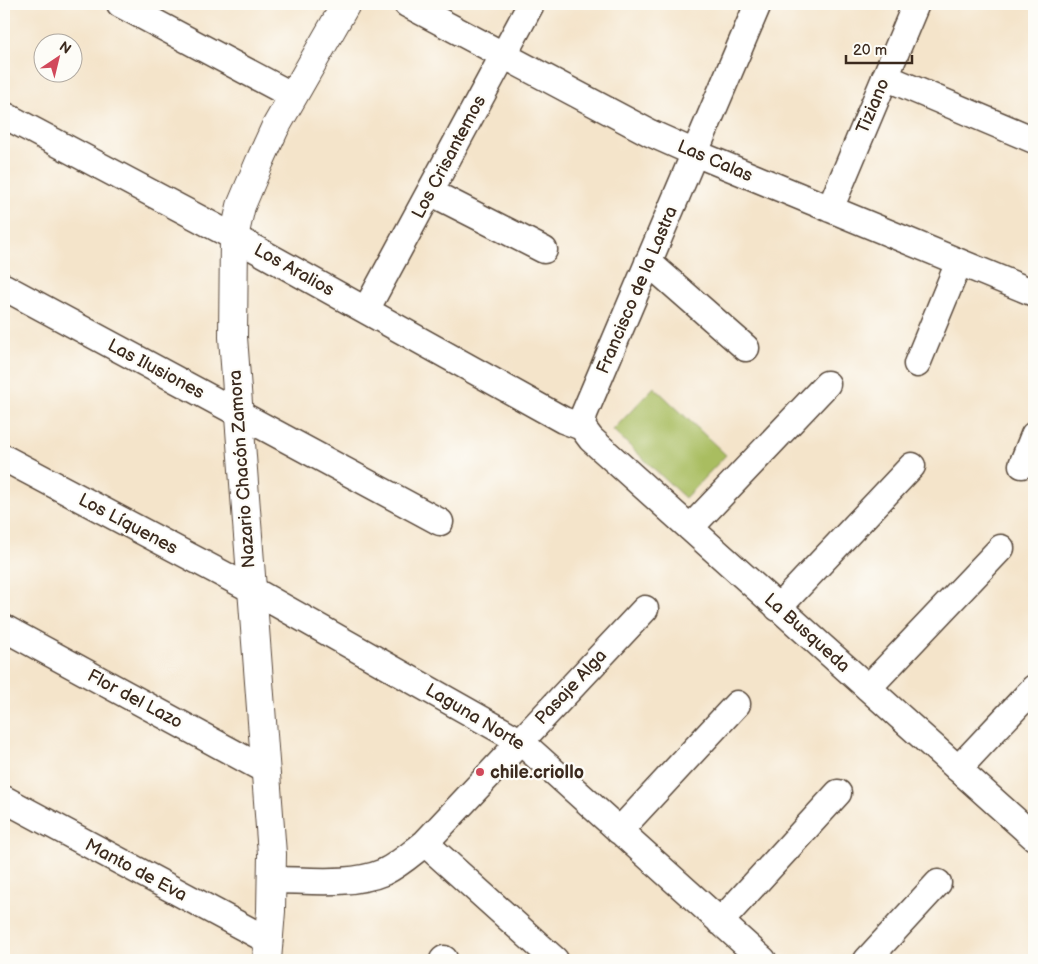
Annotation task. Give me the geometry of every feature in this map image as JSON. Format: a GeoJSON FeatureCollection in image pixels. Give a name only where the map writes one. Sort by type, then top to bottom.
{"type":"FeatureCollection","features":[{"type":"Feature","properties":{"kind":"street"},"geometry":{"type":"LineString","coordinates":[[120,4],[293,96]]}},
{"type":"Feature","properties":{"kind":"street","name":"Nazario Chacón Zamora"},"geometry":{"type":"LineString","coordinates":[[268,951],[272,880],[270,826],[233,337],[234,237],[248,186],[275,128],[346,4]]}},
{"type":"Feature","properties":{"kind":"street","name":"Las Calas"},"geometry":{"type":"LineString","coordinates":[[407,4],[650,132],[695,153],[1034,293]]}},
{"type":"Feature","properties":{"kind":"street","name":"Los Crisantemos"},"geometry":{"type":"LineString","coordinates":[[366,310],[531,4]]}},
{"type":"Feature","properties":{"kind":"street","name":"Francisco de la Lastra"},"geometry":{"type":"LineString","coordinates":[[582,427],[584,414],[758,4]]}},
{"type":"Feature","properties":{"kind":"street","name":"Tiziano"},"geometry":{"type":"LineString","coordinates":[[830,209],[916,4]]}},
{"type":"Feature","properties":{"kind":"street"},"geometry":{"type":"LineString","coordinates":[[885,77],[1034,140]]}},
{"type":"Feature","properties":{"kind":"street","name":"Los Aralios"},"geometry":{"type":"LineString","coordinates":[[4,115],[234,237],[563,420],[582,427]]}},
{"type":"Feature","properties":{"kind":"street"},"geometry":{"type":"LineString","coordinates":[[430,192],[544,250]]}},
{"type":"Feature","properties":{"kind":"street"},"geometry":{"type":"LineString","coordinates":[[648,262],[746,348]]}},
{"type":"Feature","properties":{"kind":"street"},"geometry":{"type":"LineString","coordinates":[[917,364],[959,262]]}},
{"type":"Feature","properties":{"kind":"street","name":"Las Ilusiones"},"geometry":{"type":"LineString","coordinates":[[4,287],[440,522]]}},
{"type":"Feature","properties":{"kind":"street"},"geometry":{"type":"LineString","coordinates":[[690,528],[826,384]]}},
{"type":"Feature","properties":{"kind":"street","name":"La Busqueda"},"geometry":{"type":"LineString","coordinates":[[582,427],[591,440],[1034,837]]}},
{"type":"Feature","properties":{"kind":"street"},"geometry":{"type":"LineString","coordinates":[[1022,465],[1034,435]]}},
{"type":"Feature","properties":{"kind":"street","name":"Los Líquenes"},"geometry":{"type":"LineString","coordinates":[[4,458],[251,589]]}},
{"type":"Feature","properties":{"kind":"street"},"geometry":{"type":"LineString","coordinates":[[778,608],[912,466]]}},
{"type":"Feature","properties":{"kind":"street"},"geometry":{"type":"LineString","coordinates":[[868,688],[1001,548]]}},
{"type":"Feature","properties":{"kind":"street","name":"Laguna Norte"},"geometry":{"type":"LineString","coordinates":[[251,589],[520,741],[763,960]]}},
{"type":"Feature","properties":{"kind":"street","name":"Pasaje Alga"},"geometry":{"type":"LineString","coordinates":[[272,880],[355,880],[385,872],[399,864],[425,843],[644,609]]}},
{"type":"Feature","properties":{"kind":"street","name":"Flor del Lazo"},"geometry":{"type":"LineString","coordinates":[[4,628],[265,770]]}},
{"type":"Feature","properties":{"kind":"street"},"geometry":{"type":"LineString","coordinates":[[958,769],[1034,688]]}},
{"type":"Feature","properties":{"kind":"street"},"geometry":{"type":"LineString","coordinates":[[620,831],[737,704]]}},
{"type":"Feature","properties":{"kind":"street"},"geometry":{"type":"LineString","coordinates":[[720,922],[838,794]]}},
{"type":"Feature","properties":{"kind":"street","name":"Manto de Eva"},"geometry":{"type":"LineString","coordinates":[[4,799],[268,951]]}},
{"type":"Feature","properties":{"kind":"street"},"geometry":{"type":"LineString","coordinates":[[425,843],[555,960]]}},
{"type":"Feature","properties":{"kind":"street"},"geometry":{"type":"LineString","coordinates":[[867,960],[938,883]]}},
{"type":"Feature","properties":{"kind":"green space"},"geometry":{"type":"Polygon","coordinates":[[[654,387],[726,455],[685,498],[613,430],[654,387]]]}},
{"type":"Feature","properties":{"kind":"place","name":"chile.criollo"},"geometry":{"type":"Point","coordinates":[480,772]}}]}
